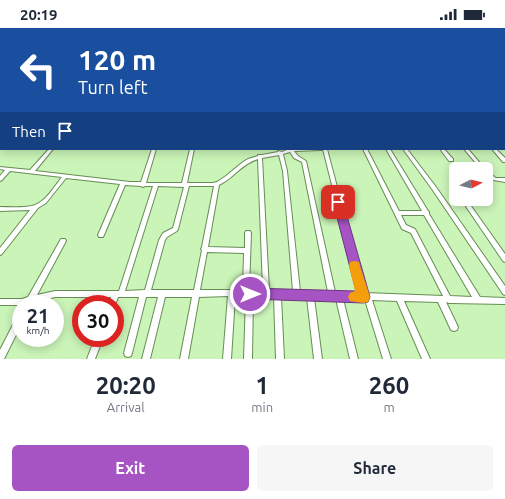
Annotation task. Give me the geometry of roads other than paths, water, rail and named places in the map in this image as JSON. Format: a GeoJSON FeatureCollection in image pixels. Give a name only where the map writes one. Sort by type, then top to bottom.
{"type":"FeatureCollection","features":[{"type":"Feature","properties":{"kind":"street"},"geometry":{"type":"LineString","coordinates":[[31,172],[50,150]]}},
{"type":"Feature","properties":{"kind":"street"},"geometry":{"type":"LineString","coordinates":[[143,185],[154,150]]}},
{"type":"Feature","properties":{"kind":"street"},"geometry":{"type":"LineString","coordinates":[[128,353],[162,240],[165,235],[175,228],[186,185],[192,150]]}},
{"type":"Feature","properties":{"kind":"street"},"geometry":{"type":"LineString","coordinates":[[0,168],[143,185],[217,184],[224,181],[239,165],[260,156],[292,150],[294,156],[304,161],[336,296],[354,359]]}},
{"type":"Feature","properties":{"kind":"street"},"geometry":{"type":"LineString","coordinates":[[325,150],[366,297],[386,359]]}},
{"type":"Feature","properties":{"kind":"street"},"geometry":{"type":"LineString","coordinates":[[366,150],[404,227],[412,231],[449,300]]}},
{"type":"Feature","properties":{"kind":"street"},"geometry":{"type":"LineString","coordinates":[[389,150],[478,300]]}},
{"type":"Feature","properties":{"kind":"street"},"geometry":{"type":"LineString","coordinates":[[406,150],[434,188],[505,292]]}},
{"type":"Feature","properties":{"kind":"street"},"geometry":{"type":"LineString","coordinates":[[443,150],[451,160]]}},
{"type":"Feature","properties":{"kind":"street"},"geometry":{"type":"LineString","coordinates":[[467,150],[477,162]]}},
{"type":"Feature","properties":{"kind":"street"},"geometry":{"type":"LineString","coordinates":[[495,150],[505,161]]}},
{"type":"Feature","properties":{"kind":"street"},"geometry":{"type":"LineString","coordinates":[[280,152],[285,171],[297,295]]}},
{"type":"Feature","properties":{"kind":"street"},"geometry":{"type":"LineString","coordinates":[[260,156],[266,293]]}},
{"type":"Feature","properties":{"kind":"street"},"geometry":{"type":"LineString","coordinates":[[0,179],[9,169]]}},
{"type":"Feature","properties":{"kind":"street"},"geometry":{"type":"LineString","coordinates":[[0,252],[35,208],[46,201],[65,176]]}},
{"type":"Feature","properties":{"kind":"street"},"geometry":{"type":"LineString","coordinates":[[493,178],[505,180]]}},
{"type":"Feature","properties":{"kind":"street"},"geometry":{"type":"LineString","coordinates":[[101,234],[123,183]]}},
{"type":"Feature","properties":{"kind":"street"},"geometry":{"type":"LineString","coordinates":[[184,359],[217,184]]}},
{"type":"Feature","properties":{"kind":"street"},"geometry":{"type":"LineString","coordinates":[[118,294],[156,185]]}},
{"type":"Feature","properties":{"kind":"street"},"geometry":{"type":"LineString","coordinates":[[469,207],[505,259]]}},
{"type":"Feature","properties":{"kind":"street"},"geometry":{"type":"LineString","coordinates":[[0,209],[35,208]]}},
{"type":"Feature","properties":{"kind":"street"},"geometry":{"type":"LineString","coordinates":[[397,213],[427,213]]}},
{"type":"Feature","properties":{"kind":"street"},"geometry":{"type":"LineString","coordinates":[[248,233],[248,359]]}},
{"type":"Feature","properties":{"kind":"street"},"geometry":{"type":"LineString","coordinates":[[33,295],[63,241]]}},
{"type":"Feature","properties":{"kind":"street"},"geometry":{"type":"LineString","coordinates":[[204,249],[247,250]]}},
{"type":"Feature","properties":{"kind":"street"},"geometry":{"type":"LineString","coordinates":[[53,295],[266,293],[505,301]]}},
{"type":"Feature","properties":{"kind":"street"},"geometry":{"type":"LineString","coordinates":[[146,359],[162,294]]}},
{"type":"Feature","properties":{"kind":"street"},"geometry":{"type":"LineString","coordinates":[[227,359],[232,294]]}},
{"type":"Feature","properties":{"kind":"street"},"geometry":{"type":"LineString","coordinates":[[277,294],[280,359]]}},
{"type":"Feature","properties":{"kind":"street"},"geometry":{"type":"LineString","coordinates":[[310,295],[318,359]]}},
{"type":"Feature","properties":{"kind":"street"},"geometry":{"type":"LineString","coordinates":[[399,298],[426,359]]}},
{"type":"Feature","properties":{"kind":"street"},"geometry":{"type":"LineString","coordinates":[[441,300],[454,327]]}},
{"type":"Feature","properties":{"kind":"street"},"geometry":{"type":"LineString","coordinates":[[0,302],[12,303]]}},
{"type":"Feature","properties":{"kind":"street"},"geometry":{"type":"LineString","coordinates":[[0,358],[12,335]]}},
{"type":"Feature","properties":{"kind":"street"},"geometry":{"type":"LineString","coordinates":[[91,359],[96,347]]}}]}
